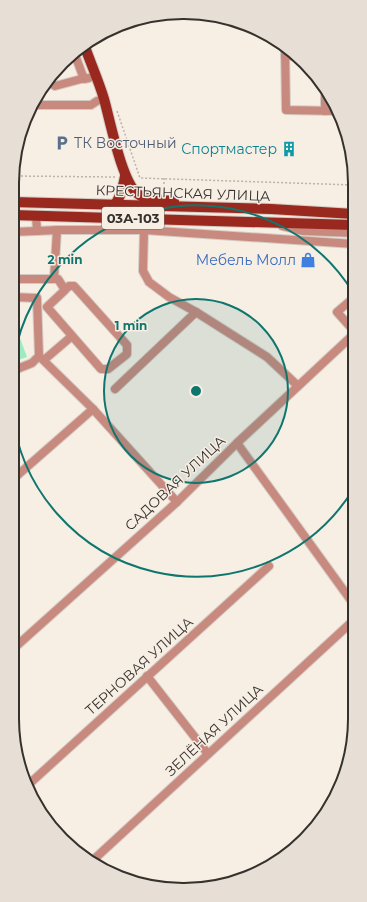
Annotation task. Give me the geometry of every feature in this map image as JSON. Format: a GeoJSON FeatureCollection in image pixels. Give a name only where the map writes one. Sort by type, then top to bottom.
{"type":"FeatureCollection","features":[{"type":"Feature","properties":{"kind":"main road"},"geometry":{"type":"LineString","coordinates":[[86,51],[104,98],[124,176],[133,190],[138,195],[144,197],[190,203],[209,208]]}},
{"type":"Feature","properties":{"kind":"main road"},"geometry":{"type":"LineString","coordinates":[[96,218],[114,206],[120,195],[124,176]]}},
{"type":"Feature","properties":{"kind":"main road","name":"КРЕСТЬЯНСКАЯ УЛИЦА"},"geometry":{"type":"LineString","coordinates":[[19,202],[271,209],[348,214]]}},
{"type":"Feature","properties":{"kind":"main road","name":"КРЕСТЬЯНСКАЯ УЛИЦА"},"geometry":{"type":"LineString","coordinates":[[19,215],[348,225]]}},
{"type":"Feature","properties":{"kind":"street"},"geometry":{"type":"LineString","coordinates":[[285,56],[286,110],[331,111]]}},
{"type":"Feature","properties":{"kind":"street"},"geometry":{"type":"LineString","coordinates":[[76,59],[84,79],[85,78]]}},
{"type":"Feature","properties":{"kind":"street"},"geometry":{"type":"LineString","coordinates":[[52,84],[55,86],[85,78],[96,77]]}},
{"type":"Feature","properties":{"kind":"street"},"geometry":{"type":"LineString","coordinates":[[39,105],[91,105],[104,98]]}},
{"type":"Feature","properties":{"kind":"street"},"geometry":{"type":"LineString","coordinates":[[325,100],[325,111]]}},
{"type":"Feature","properties":{"kind":"street"},"geometry":{"type":"LineString","coordinates":[[36,216],[37,231]]}},
{"type":"Feature","properties":{"kind":"street"},"geometry":{"type":"LineString","coordinates":[[264,222],[303,231],[348,233]]}},
{"type":"Feature","properties":{"kind":"street"},"geometry":{"type":"LineString","coordinates":[[54,279],[57,230]]}},
{"type":"Feature","properties":{"kind":"street"},"geometry":{"type":"LineString","coordinates":[[19,232],[144,230],[348,244]]}},
{"type":"Feature","properties":{"kind":"street"},"geometry":{"type":"LineString","coordinates":[[144,230],[143,271],[149,282],[168,297],[196,312],[267,357],[298,386]]}},
{"type":"Feature","properties":{"kind":"street"},"geometry":{"type":"LineString","coordinates":[[336,233],[338,243]]}},
{"type":"Feature","properties":{"kind":"street"},"geometry":{"type":"LineString","coordinates":[[19,279],[54,279],[58,280],[65,290]]}},
{"type":"Feature","properties":{"kind":"street"},"geometry":{"type":"LineString","coordinates":[[38,310],[43,310],[47,307],[69,286],[74,286],[127,345],[127,354],[108,369],[101,370],[47,307]]}},
{"type":"Feature","properties":{"kind":"street"},"geometry":{"type":"LineString","coordinates":[[19,297],[37,298],[42,358],[93,409],[177,502]]}},
{"type":"Feature","properties":{"kind":"street"},"geometry":{"type":"LineString","coordinates":[[348,303],[337,312],[348,326]]}},
{"type":"Feature","properties":{"kind":"street"},"geometry":{"type":"LineString","coordinates":[[115,389],[196,312]]}},
{"type":"Feature","properties":{"kind":"street"},"geometry":{"type":"LineString","coordinates":[[19,368],[42,358],[72,336]]}},
{"type":"Feature","properties":{"kind":"street","name":"САДОВАЯ УЛИЦА"},"geometry":{"type":"LineString","coordinates":[[19,641],[177,502],[237,443],[348,339]]}},
{"type":"Feature","properties":{"kind":"street"},"geometry":{"type":"LineString","coordinates":[[19,474],[93,409]]}},
{"type":"Feature","properties":{"kind":"street"},"geometry":{"type":"LineString","coordinates":[[237,443],[348,596]]}},
{"type":"Feature","properties":{"kind":"street","name":"ТЕРНОВАЯ УЛИЦА"},"geometry":{"type":"LineString","coordinates":[[32,781],[269,566]]}},
{"type":"Feature","properties":{"kind":"street","name":"ЗЕЛЁНАЯ УЛИЦА"},"geometry":{"type":"LineString","coordinates":[[96,858],[348,625]]}},
{"type":"Feature","properties":{"kind":"street"},"geometry":{"type":"LineString","coordinates":[[147,676],[208,754]]}},
{"type":"Feature","properties":{"kind":"path"},"geometry":{"type":"LineString","coordinates":[[115,105],[140,178],[348,185]]}},
{"type":"Feature","properties":{"kind":"path"},"geometry":{"type":"LineString","coordinates":[[19,176],[124,176]]}},
{"type":"Feature","properties":{"kind":"green space"},"geometry":{"type":"Polygon","coordinates":[[[19,335],[27,357],[19,360],[19,335]]]}},
{"type":"Feature","properties":{"kind":"place","name":"ТК Восточный"},"geometry":{"type":"Point","coordinates":[62,143]}},
{"type":"Feature","properties":{"kind":"place","name":"Спортмастер"},"geometry":{"type":"Point","coordinates":[289,149]}},
{"type":"Feature","properties":{"kind":"place","name":"Мебель Молл"},"geometry":{"type":"Point","coordinates":[308,260]}}]}
